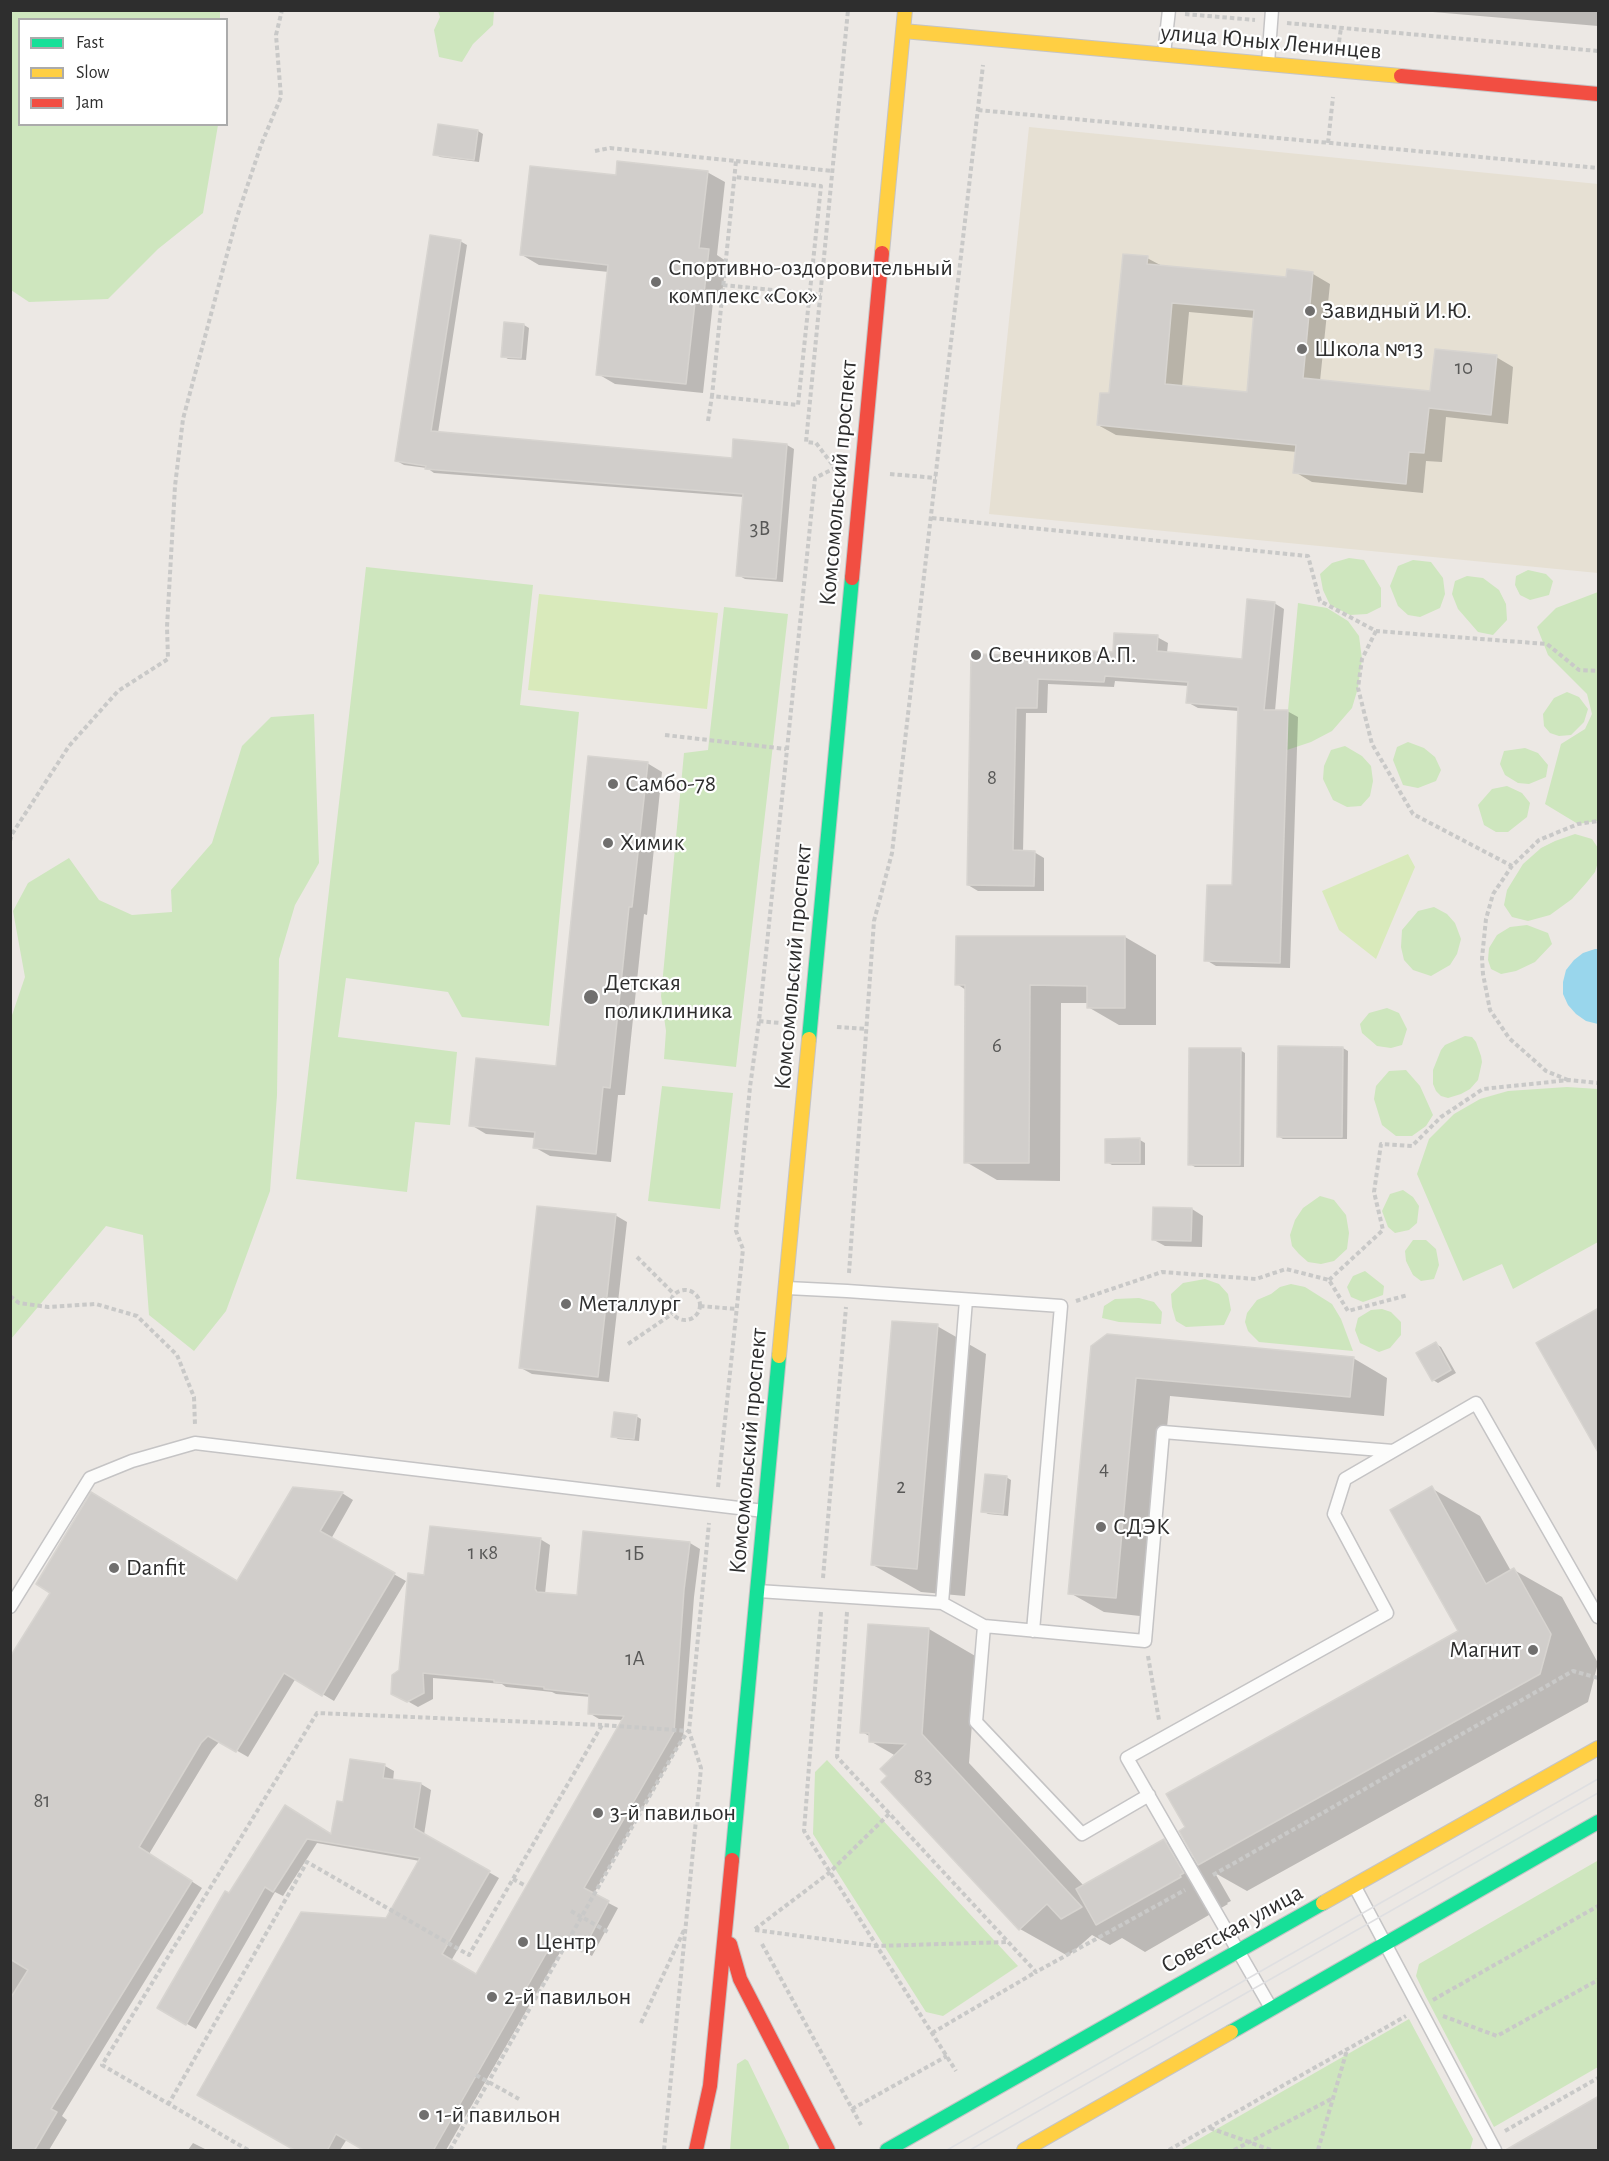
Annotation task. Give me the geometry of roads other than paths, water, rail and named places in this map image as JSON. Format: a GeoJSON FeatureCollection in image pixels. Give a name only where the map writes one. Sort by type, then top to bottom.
{"type":"FeatureCollection","features":[{"type":"Feature","properties":{"kind":"street","name":"Комсомольский проспект"},"geometry":{"type":"LineString","coordinates":[[696,2151],[710,2086],[726,1928],[905,10]]}},
{"type":"Feature","properties":{"kind":"street","name":"улица Юных Ленинцев"},"geometry":{"type":"LineString","coordinates":[[903,31],[1599,94]]}},
{"type":"Feature","properties":{"kind":"street","name":"Советская улица"},"geometry":{"type":"LineString","coordinates":[[887,2151],[1599,1748]]}},
{"type":"Feature","properties":{"kind":"street"},"geometry":{"type":"LineString","coordinates":[[1024,2151],[1599,1822]]}},
{"type":"Feature","properties":{"kind":"street","name":"Комсомольский проспект"},"geometry":{"type":"LineString","coordinates":[[726,1928],[740,1978],[828,2151]]}},
{"type":"Feature","properties":{"kind":"lane"},"geometry":{"type":"LineString","coordinates":[[1164,55],[1168,12]]}},
{"type":"Feature","properties":{"kind":"lane"},"geometry":{"type":"LineString","coordinates":[[1268,64],[1272,16]]}},
{"type":"Feature","properties":{"kind":"lane"},"geometry":{"type":"LineString","coordinates":[[786,1288],[1061,1306],[1033,1631]]}},
{"type":"Feature","properties":{"kind":"lane"},"geometry":{"type":"LineString","coordinates":[[942,1603],[966,1300]]}},
{"type":"Feature","properties":{"kind":"lane"},"geometry":{"type":"LineString","coordinates":[[1271,2009],[1128,1758],[1387,1613],[1334,1514],[1345,1479],[1476,1403],[1599,1617]]}},
{"type":"Feature","properties":{"kind":"lane"},"geometry":{"type":"LineString","coordinates":[[757,1591],[942,1603],[984,1626],[1145,1641],[1163,1432],[1395,1451]]}},
{"type":"Feature","properties":{"kind":"lane"},"geometry":{"type":"LineString","coordinates":[[10,1607],[90,1478],[132,1461],[195,1443],[765,1511]]}},
{"type":"Feature","properties":{"kind":"lane"},"geometry":{"type":"LineString","coordinates":[[984,1626],[976,1722],[1082,1834],[1149,1795]]}},
{"type":"Feature","properties":{"kind":"lane"},"geometry":{"type":"LineString","coordinates":[[1354,1886],[1492,2145]]}},
{"type":"Feature","properties":{"kind":"water"},"geometry":{"type":"Polygon","coordinates":[[[1598,949],[1598,1024],[1586,1021],[1576,1014],[1568,1005],[1563,994],[1566,970],[1583,953],[1598,949]]]}},
{"type":"Feature","properties":{"kind":"tram line"},"geometry":{"type":"LineString","coordinates":[[947,2150],[1598,1779]]}},
{"type":"Feature","properties":{"kind":"tram line"},"geometry":{"type":"LineString","coordinates":[[970,2150],[1598,1793]]}},
{"type":"Feature","properties":{"kind":"place","name":"Спортивно-оздоровительный комплекс «Сок»"},"geometry":{"type":"Point","coordinates":[656,282]}},
{"type":"Feature","properties":{"kind":"place","name":"Завидный И.Ю."},"geometry":{"type":"Point","coordinates":[1310,311]}},
{"type":"Feature","properties":{"kind":"place","name":"Школа №13"},"geometry":{"type":"Point","coordinates":[1302,349]}},
{"type":"Feature","properties":{"kind":"place","name":"Свечников А.П."},"geometry":{"type":"Point","coordinates":[976,655]}},
{"type":"Feature","properties":{"kind":"place","name":"Самбо-78"},"geometry":{"type":"Point","coordinates":[613,784]}},
{"type":"Feature","properties":{"kind":"place","name":"Химик"},"geometry":{"type":"Point","coordinates":[608,843]}},
{"type":"Feature","properties":{"kind":"place","name":"Детская поликлиника"},"geometry":{"type":"Point","coordinates":[591,997]}},
{"type":"Feature","properties":{"kind":"place","name":"Металлург"},"geometry":{"type":"Point","coordinates":[566,1304]}},
{"type":"Feature","properties":{"kind":"place","name":"СДЭК"},"geometry":{"type":"Point","coordinates":[1101,1527]}},
{"type":"Feature","properties":{"kind":"place","name":"Danfit"},"geometry":{"type":"Point","coordinates":[114,1568]}},
{"type":"Feature","properties":{"kind":"place","name":"Магнит"},"geometry":{"type":"Point","coordinates":[1533,1650]}},
{"type":"Feature","properties":{"kind":"place","name":"3-й павильон"},"geometry":{"type":"Point","coordinates":[598,1813]}},
{"type":"Feature","properties":{"kind":"place","name":"Центр"},"geometry":{"type":"Point","coordinates":[523,1942]}},
{"type":"Feature","properties":{"kind":"place","name":"2-й павильон"},"geometry":{"type":"Point","coordinates":[492,1997]}},
{"type":"Feature","properties":{"kind":"place","name":"1-й павильон"},"geometry":{"type":"Point","coordinates":[424,2115]}}]}
